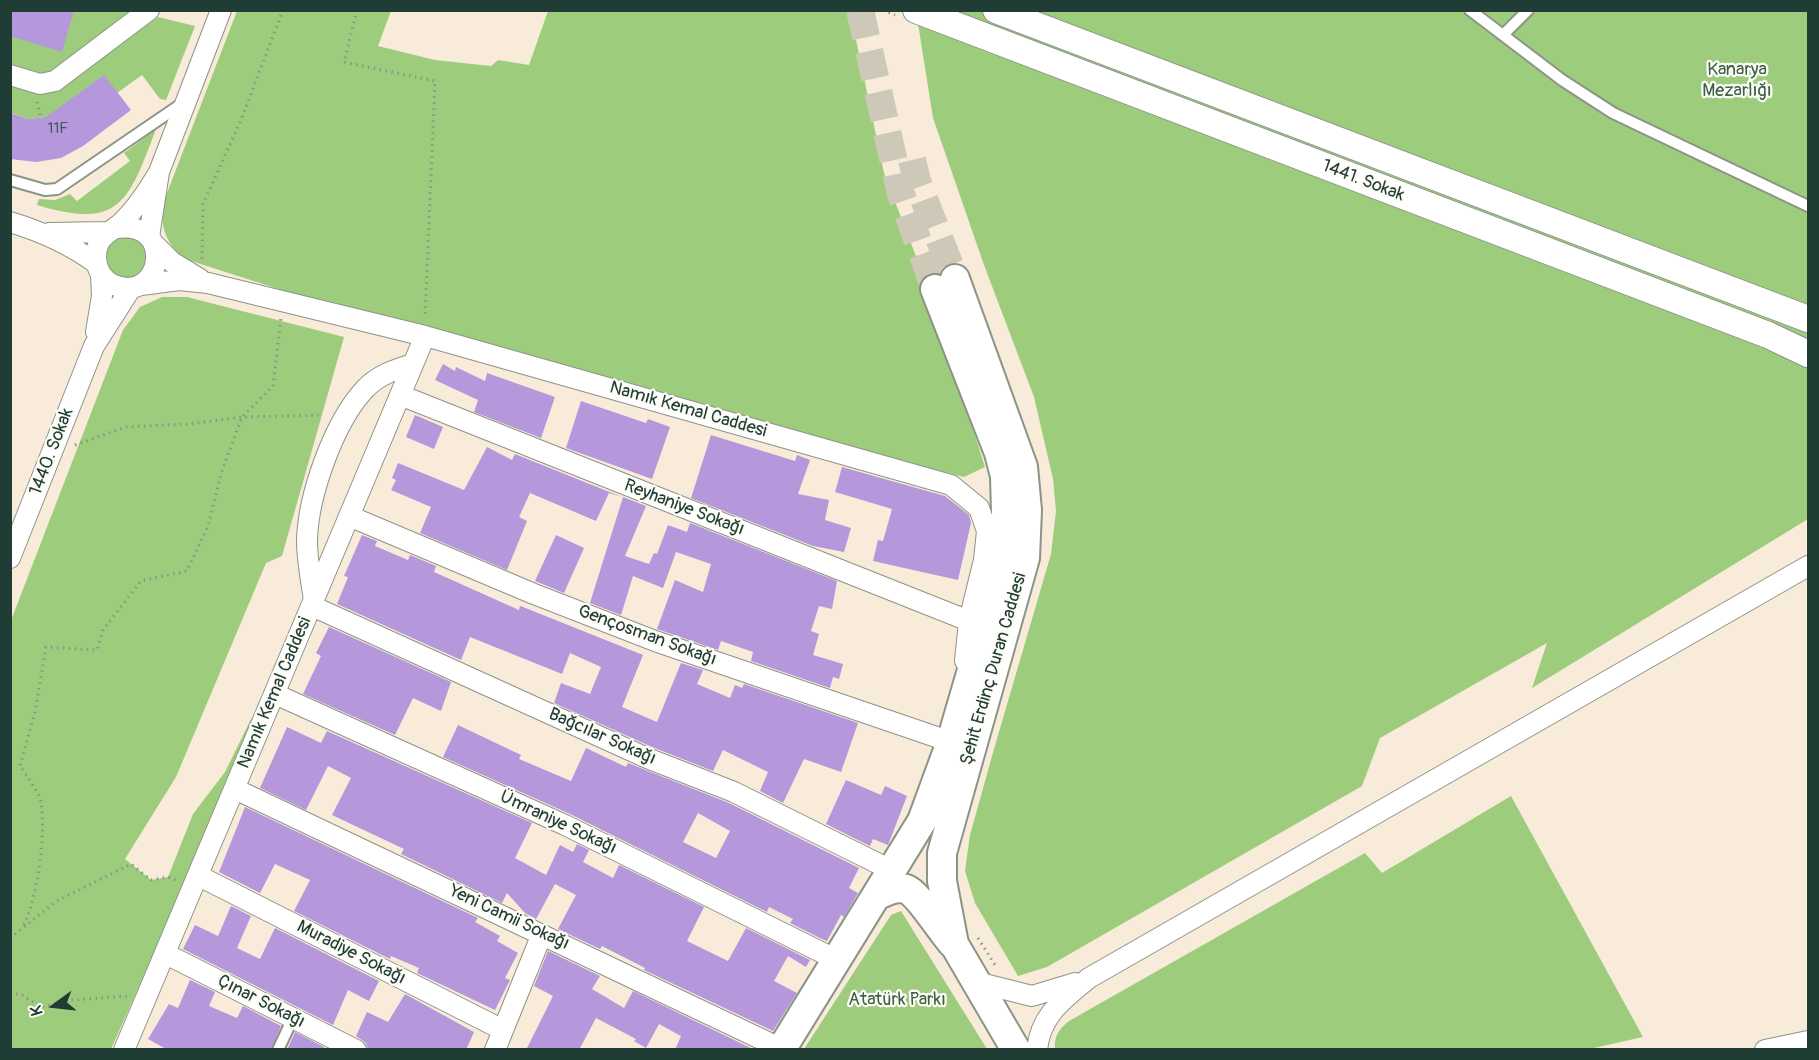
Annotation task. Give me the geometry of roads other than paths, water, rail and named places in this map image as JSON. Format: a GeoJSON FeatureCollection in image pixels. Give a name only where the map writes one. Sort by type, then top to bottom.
{"type":"FeatureCollection","features":[{"type":"Feature","properties":{"kind":"main road","name":"Şehit Erdinç Duran Caddesi"},"geometry":{"type":"LineString","coordinates":[[782,1049],[922,821],[951,742],[1007,550],[1005,476],[945,284],[1012,432],[1023,467],[1027,510],[1025,558],[942,854],[942,881],[964,937],[988,977],[1016,1050]]}},
{"type":"Feature","properties":{"kind":"main road"},"geometry":{"type":"LineString","coordinates":[[911,836],[906,854],[909,861],[920,867],[933,866],[942,854]]}},
{"type":"Feature","properties":{"kind":"main road"},"geometry":{"type":"LineString","coordinates":[[878,895],[901,888],[913,892],[938,928],[964,937]]}},
{"type":"Feature","properties":{"kind":"street"},"geometry":{"type":"LineString","coordinates":[[10,75],[39,84],[55,81],[149,10]]}},
{"type":"Feature","properties":{"kind":"street"},"geometry":{"type":"LineString","coordinates":[[94,346],[136,286],[154,270],[157,260],[151,240],[159,172],[183,103],[221,10]]}},
{"type":"Feature","properties":{"kind":"street","name":"1441. Sokak"},"geometry":{"type":"LineString","coordinates":[[916,10],[1746,327],[1809,354]]}},
{"type":"Feature","properties":{"kind":"street","name":"1441. Sokak"},"geometry":{"type":"LineString","coordinates":[[996,10],[1809,319]]}},
{"type":"Feature","properties":{"kind":"street"},"geometry":{"type":"LineString","coordinates":[[94,346],[102,296],[97,249],[112,230],[136,208],[159,172]]}},
{"type":"Feature","properties":{"kind":"street"},"geometry":{"type":"LineString","coordinates":[[10,222],[44,232],[68,244],[99,270],[111,284],[136,286],[205,274]]}},
{"type":"Feature","properties":{"kind":"street"},"geometry":{"type":"LineString","coordinates":[[44,232],[137,228],[172,262],[205,274]]}},
{"type":"Feature","properties":{"kind":"street","name":"Namık Kemal Caddesi"},"geometry":{"type":"LineString","coordinates":[[205,274],[951,485],[979,508],[987,531],[984,560],[969,621]]}},
{"type":"Feature","properties":{"kind":"street","name":"Namık Kemal Caddesi"},"geometry":{"type":"LineString","coordinates":[[124,1050],[425,336]]}},
{"type":"Feature","properties":{"kind":"street","name":"1440. Sokak"},"geometry":{"type":"LineString","coordinates":[[10,558],[94,346]]}},
{"type":"Feature","properties":{"kind":"street"},"geometry":{"type":"LineString","coordinates":[[313,603],[307,540],[314,498],[331,445],[347,414],[366,388],[389,371],[413,364]]}},
{"type":"Feature","properties":{"kind":"street","name":"Reyhaniye Sokağı"},"geometry":{"type":"LineString","coordinates":[[400,395],[969,621]]}},
{"type":"Feature","properties":{"kind":"street","name":"Gençosman Sokağı"},"geometry":{"type":"LineString","coordinates":[[350,516],[534,594],[655,641],[951,742]]}},
{"type":"Feature","properties":{"kind":"street"},"geometry":{"type":"LineString","coordinates":[[1037,1050],[1038,1033],[1049,1013],[1089,978],[1809,566]]}},
{"type":"Feature","properties":{"kind":"street","name":"Bağcılar Sokağı"},"geometry":{"type":"LineString","coordinates":[[313,603],[647,758],[734,792],[891,870]]}},
{"type":"Feature","properties":{"kind":"street"},"geometry":{"type":"LineString","coordinates":[[962,705],[969,621]]}},
{"type":"Feature","properties":{"kind":"street","name":"Ümraniye Sokağı"},"geometry":{"type":"LineString","coordinates":[[275,694],[565,825],[837,960]]}},
{"type":"Feature","properties":{"kind":"street","name":"Yeni Camii Sokağı"},"geometry":{"type":"LineString","coordinates":[[235,789],[782,1049]]}},
{"type":"Feature","properties":{"kind":"street","name":"Muradiye Sokağı"},"geometry":{"type":"LineString","coordinates":[[194,881],[503,1030]]}},
{"type":"Feature","properties":{"kind":"street"},"geometry":{"type":"LineString","coordinates":[[495,1050],[543,934]]}},
{"type":"Feature","properties":{"kind":"street","name":"Çınar Sokağı"},"geometry":{"type":"LineString","coordinates":[[166,954],[356,1050]]}},
{"type":"Feature","properties":{"kind":"street"},"geometry":{"type":"LineString","coordinates":[[988,977],[1032,996],[1089,978]]}},
{"type":"Feature","properties":{"kind":"street"},"geometry":{"type":"LineString","coordinates":[[1765,1050],[1809,1041]]}},
{"type":"Feature","properties":{"kind":"lane"},"geometry":{"type":"LineString","coordinates":[[1470,10],[1613,113],[1809,206]]}},
{"type":"Feature","properties":{"kind":"lane"},"geometry":{"type":"LineString","coordinates":[[1503,35],[1528,10]]}},
{"type":"Feature","properties":{"kind":"lane"},"geometry":{"type":"LineString","coordinates":[[10,180],[45,190],[61,188],[183,103]]}},
{"type":"Feature","properties":{"kind":"lane"},"geometry":{"type":"LineString","coordinates":[[278,1050],[293,1018]]}},
{"type":"Feature","properties":{"kind":"tunnel"},"geometry":{"type":"LineString","coordinates":[[860,10],[901,194],[935,289]]}},
{"type":"Feature","properties":{"kind":"tunnel"},"geometry":{"type":"LineString","coordinates":[[912,160],[917,181],[955,279]]}},
{"type":"Feature","properties":{"kind":"park label","name":"Kanarya Mezarlığı"},"geometry":{"type":"Point","coordinates":[1737,80]}},
{"type":"Feature","properties":{"kind":"park label","name":"Atatürk Parkı"},"geometry":{"type":"Point","coordinates":[897,1000]}}]}
